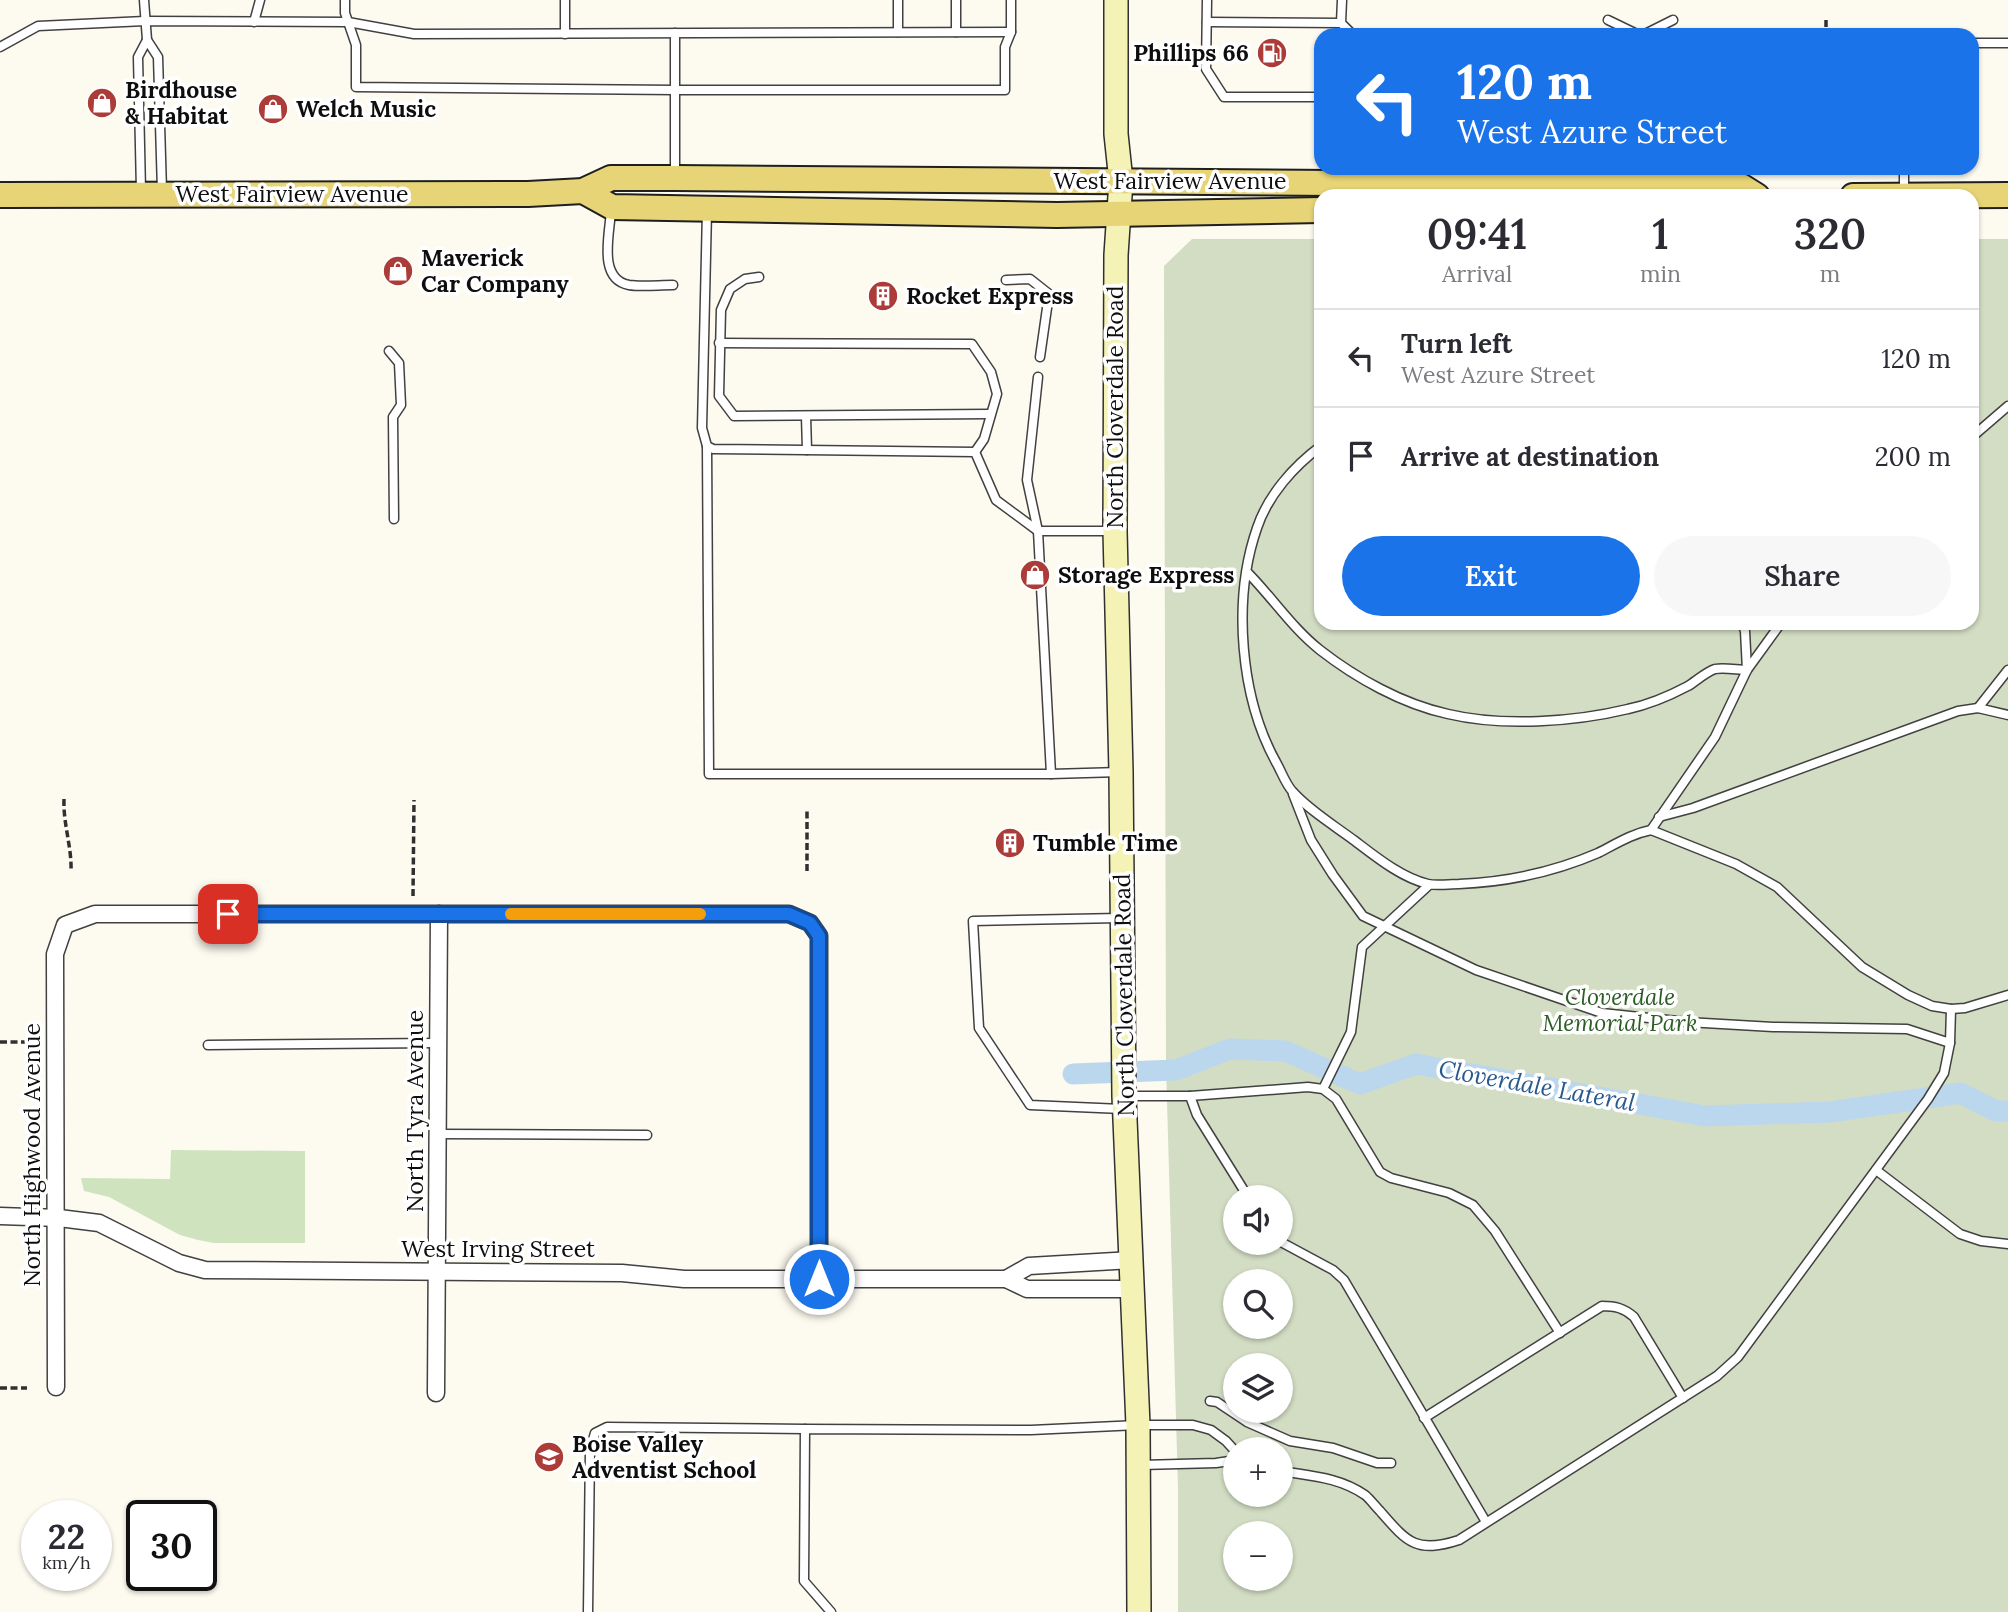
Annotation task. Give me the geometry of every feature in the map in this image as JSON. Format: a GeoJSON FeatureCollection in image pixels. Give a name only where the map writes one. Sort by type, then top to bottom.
{"type":"FeatureCollection","features":[{"type":"Feature","properties":{"kind":"main road","name":"North Cloverdale Road"},"geometry":{"type":"LineString","coordinates":[[1116,0],[1116,134],[1121,181],[1118,214],[1115,531],[1125,1103],[1138,1425],[1139,1612]]}},
{"type":"Feature","properties":{"kind":"main road","name":"West Fairview Avenue"},"geometry":{"type":"LineString","coordinates":[[0,195],[528,194],[583,191],[611,178],[1121,181],[1367,175],[1660,181],[1741,186],[1746,189]]}},
{"type":"Feature","properties":{"kind":"main road","name":"West Fairview Avenue"},"geometry":{"type":"LineString","coordinates":[[583,191],[612,206],[707,209],[1057,215],[1314,210]]}},
{"type":"Feature","properties":{"kind":"main road"},"geometry":{"type":"LineString","coordinates":[[1979,195],[2008,195]]}},
{"type":"Feature","properties":{"kind":"street","name":"North Highwood Avenue"},"geometry":{"type":"LineString","coordinates":[[56,1387],[55,954],[65,925],[95,914],[439,914]]}},
{"type":"Feature","properties":{"kind":"street"},"geometry":{"type":"LineString","coordinates":[[439,914],[789,914],[810,923],[819,936],[819,1279]]}},
{"type":"Feature","properties":{"kind":"street","name":"North Tyra Avenue"},"geometry":{"type":"LineString","coordinates":[[436,1393],[439,914]]}},
{"type":"Feature","properties":{"kind":"street","name":"West Irving Street"},"geometry":{"type":"LineString","coordinates":[[0,1216],[55,1217],[99,1223],[179,1263],[205,1270],[622,1273],[684,1279],[1006,1279],[1027,1289],[1133,1289]]}},
{"type":"Feature","properties":{"kind":"street","name":"West Irving Street"},"geometry":{"type":"LineString","coordinates":[[1006,1279],[1029,1266],[1132,1259]]}},
{"type":"Feature","properties":{"kind":"lane"},"geometry":{"type":"LineString","coordinates":[[144,0],[147,40],[158,57],[151,194]]}},
{"type":"Feature","properties":{"kind":"lane"},"geometry":{"type":"LineString","coordinates":[[254,22],[260,0]]}},
{"type":"Feature","properties":{"kind":"lane"},"geometry":{"type":"LineString","coordinates":[[345,0],[345,13],[356,45],[356,86],[676,90],[1005,90],[1005,47],[1012,32],[1011,0]]}},
{"type":"Feature","properties":{"kind":"lane"},"geometry":{"type":"LineString","coordinates":[[565,0],[565,34]]}},
{"type":"Feature","properties":{"kind":"lane"},"geometry":{"type":"LineString","coordinates":[[898,0],[898,32]]}},
{"type":"Feature","properties":{"kind":"lane"},"geometry":{"type":"LineString","coordinates":[[956,0],[956,32]]}},
{"type":"Feature","properties":{"kind":"lane"},"geometry":{"type":"LineString","coordinates":[[1208,0],[1206,69],[1224,97],[1314,97]]}},
{"type":"Feature","properties":{"kind":"lane"},"geometry":{"type":"LineString","coordinates":[[1341,23],[1342,0]]}},
{"type":"Feature","properties":{"kind":"lane"},"geometry":{"type":"LineString","coordinates":[[1608,20],[1626,28]]}},
{"type":"Feature","properties":{"kind":"lane"},"geometry":{"type":"LineString","coordinates":[[1656,28],[1673,20]]}},
{"type":"Feature","properties":{"kind":"lane"},"geometry":{"type":"LineString","coordinates":[[0,47],[38,26],[145,21],[348,22],[414,34],[1012,32]]}},
{"type":"Feature","properties":{"kind":"lane"},"geometry":{"type":"LineString","coordinates":[[1207,22],[1341,23],[1346,28]]}},
{"type":"Feature","properties":{"kind":"lane"},"geometry":{"type":"LineString","coordinates":[[675,178],[676,33]]}},
{"type":"Feature","properties":{"kind":"lane"},"geometry":{"type":"LineString","coordinates":[[147,40],[138,57],[151,194]]}},
{"type":"Feature","properties":{"kind":"lane"},"geometry":{"type":"LineString","coordinates":[[1979,43],[2008,43]]}},
{"type":"Feature","properties":{"kind":"lane"},"geometry":{"type":"LineString","coordinates":[[612,206],[609,271],[615,281],[630,285],[673,285]]}},
{"type":"Feature","properties":{"kind":"lane"},"geometry":{"type":"LineString","coordinates":[[707,209],[702,428],[707,446],[709,774],[1121,772]]}},
{"type":"Feature","properties":{"kind":"lane"},"geometry":{"type":"LineString","coordinates":[[759,277],[745,279],[730,289],[721,310],[719,396],[734,416],[990,414]]}},
{"type":"Feature","properties":{"kind":"lane"},"geometry":{"type":"LineString","coordinates":[[1006,280],[1030,279],[1049,294],[1040,357]]}},
{"type":"Feature","properties":{"kind":"lane"},"geometry":{"type":"LineString","coordinates":[[719,343],[972,344],[991,372],[997,394],[984,439],[975,452]]}},
{"type":"Feature","properties":{"kind":"lane"},"geometry":{"type":"LineString","coordinates":[[389,351],[400,363],[401,405],[393,417],[394,519]]}},
{"type":"Feature","properties":{"kind":"lane"},"geometry":{"type":"LineString","coordinates":[[1038,377],[1027,480],[1038,531],[1051,774]]}},
{"type":"Feature","properties":{"kind":"lane"},"geometry":{"type":"LineString","coordinates":[[1979,431],[2008,406]]}},
{"type":"Feature","properties":{"kind":"lane"},"geometry":{"type":"LineString","coordinates":[[807,416],[807,450]]}},
{"type":"Feature","properties":{"kind":"lane"},"geometry":{"type":"LineString","coordinates":[[707,446],[713,449],[975,452]]}},
{"type":"Feature","properties":{"kind":"lane"},"geometry":{"type":"LineString","coordinates":[[975,452],[996,500],[1038,531],[1115,531]]}},
{"type":"Feature","properties":{"kind":"lane"},"geometry":{"type":"LineString","coordinates":[[1314,452],[1275,493],[1257,527],[1247,572],[1242,613],[1245,657],[1254,706],[1269,750],[1292,791],[1311,840],[1363,916],[1476,970],[1602,1013],[1773,1027],[1907,1029],[1950,1043]]}},
{"type":"Feature","properties":{"kind":"lane"},"geometry":{"type":"LineString","coordinates":[[1247,572],[1310,640],[1345,668],[1401,698],[1447,714],[1487,720],[1584,718],[1631,709],[1684,688],[1716,669],[1747,670]]}},
{"type":"Feature","properties":{"kind":"lane"},"geometry":{"type":"LineString","coordinates":[[1745,630],[1747,670]]}},
{"type":"Feature","properties":{"kind":"lane"},"geometry":{"type":"LineString","coordinates":[[1651,831],[1715,737],[1747,670],[1776,630]]}},
{"type":"Feature","properties":{"kind":"lane"},"geometry":{"type":"LineString","coordinates":[[1978,708],[2008,670]]}},
{"type":"Feature","properties":{"kind":"lane"},"geometry":{"type":"LineString","coordinates":[[1659,817],[1693,808],[1958,711],[1978,708],[2008,715]]}},
{"type":"Feature","properties":{"kind":"lane"},"geometry":{"type":"LineString","coordinates":[[1292,791],[1363,848],[1409,877],[1429,885],[1511,879],[1554,870],[1637,833],[1651,831],[1736,864],[1777,887],[1863,967],[1908,995],[1932,1006],[1951,1009],[1965,1008],[2008,995]]}},
{"type":"Feature","properties":{"kind":"lane"},"geometry":{"type":"LineString","coordinates":[[1323,1089],[1350,1032],[1363,947],[1429,885]]}},
{"type":"Feature","properties":{"kind":"lane"},"geometry":{"type":"LineString","coordinates":[[1123,918],[973,921],[979,1028],[1030,1105],[1125,1103],[1308,1087],[1323,1089],[1336,1099],[1380,1172],[1391,1178],[1449,1193],[1473,1205],[1495,1231],[1560,1333]]}},
{"type":"Feature","properties":{"kind":"lane"},"geometry":{"type":"LineString","coordinates":[[1293,1473],[1343,1483],[1367,1496],[1399,1533],[1414,1544],[1438,1546],[1458,1540],[1717,1376],[1738,1357],[1928,1099],[1944,1073],[1950,1043],[1951,1009]]}},
{"type":"Feature","properties":{"kind":"lane"},"geometry":{"type":"LineString","coordinates":[[208,1045],[438,1043]]}},
{"type":"Feature","properties":{"kind":"lane"},"geometry":{"type":"LineString","coordinates":[[1190,1096],[1197,1115],[1241,1185]]}},
{"type":"Feature","properties":{"kind":"lane"},"geometry":{"type":"LineString","coordinates":[[438,1134],[647,1135]]}},
{"type":"Feature","properties":{"kind":"lane"},"geometry":{"type":"LineString","coordinates":[[1876,1170],[1960,1234],[1981,1241],[2008,1244]]}},
{"type":"Feature","properties":{"kind":"lane"},"geometry":{"type":"LineString","coordinates":[[1293,1248],[1333,1270],[1344,1280],[1486,1522]]}},
{"type":"Feature","properties":{"kind":"lane"},"geometry":{"type":"LineString","coordinates":[[1424,1418],[1601,1306],[1626,1310],[1634,1317],[1683,1398]]}},
{"type":"Feature","properties":{"kind":"lane"},"geometry":{"type":"LineString","coordinates":[[1210,1401],[1217,1402],[1266,1432],[1290,1441],[1333,1448],[1377,1463],[1391,1463]]}},
{"type":"Feature","properties":{"kind":"lane"},"geometry":{"type":"LineString","coordinates":[[588,1612],[590,1450],[595,1433],[607,1427],[1031,1430],[1193,1425],[1211,1430],[1223,1439]]}},
{"type":"Feature","properties":{"kind":"lane"},"geometry":{"type":"LineString","coordinates":[[805,1429],[804,1581],[831,1612]]}},
{"type":"Feature","properties":{"kind":"lane"},"geometry":{"type":"LineString","coordinates":[[1138,1465],[1223,1462]]}},
{"type":"Feature","properties":{"kind":"path"},"geometry":{"type":"LineString","coordinates":[[1826,20],[1826,28]]}},
{"type":"Feature","properties":{"kind":"path"},"geometry":{"type":"LineString","coordinates":[[64,799],[65,824],[72,853],[71,872]]}},
{"type":"Feature","properties":{"kind":"path"},"geometry":{"type":"LineString","coordinates":[[413,900],[414,800]]}},
{"type":"Feature","properties":{"kind":"path"},"geometry":{"type":"LineString","coordinates":[[807,810],[807,871]]}},
{"type":"Feature","properties":{"kind":"path"},"geometry":{"type":"LineString","coordinates":[[0,1042],[28,1042]]}},
{"type":"Feature","properties":{"kind":"path"},"geometry":{"type":"LineString","coordinates":[[0,1388],[26,1388]]}},
{"type":"Feature","properties":{"kind":"green space","name":"Cloverdale Memorial Park"},"geometry":{"type":"Polygon","coordinates":[[[1192,239],[1314,239],[1314,630],[1979,630],[1979,239],[2008,239],[2008,1612],[1178,1612],[1178,1489],[1166,1066],[1164,266],[1192,239]]]}},
{"type":"Feature","properties":{"kind":"green space"},"geometry":{"type":"Polygon","coordinates":[[[171,1150],[305,1151],[305,1243],[214,1243],[198,1240],[180,1235],[109,1197],[84,1191],[81,1178],[170,1179],[171,1150]]]}},
{"type":"Feature","properties":{"kind":"waterway","name":"Cloverdale Lateral"},"geometry":{"type":"LineString","coordinates":[[1073,1074],[1176,1070],[1230,1049],[1285,1051],[1360,1084],[1416,1064],[1705,1116],[1830,1112],[1960,1093],[1996,1111],[2008,1111]]}},
{"type":"Feature","properties":{"kind":"slow traffic"},"geometry":{"type":"LineString","coordinates":[[511,914],[700,914]]}},
{"type":"Feature","properties":{"kind":"place","name":"Phillips 66"},"geometry":{"type":"Point","coordinates":[1272,53]}},
{"type":"Feature","properties":{"kind":"place","name":"Birdhouse & Habitat"},"geometry":{"type":"Point","coordinates":[102,103]}},
{"type":"Feature","properties":{"kind":"place","name":"Welch Music"},"geometry":{"type":"Point","coordinates":[273,109]}},
{"type":"Feature","properties":{"kind":"place","name":"Maverick Car Company"},"geometry":{"type":"Point","coordinates":[398,271]}},
{"type":"Feature","properties":{"kind":"place","name":"Rocket Express"},"geometry":{"type":"Point","coordinates":[883,296]}},
{"type":"Feature","properties":{"kind":"place","name":"Storage Express"},"geometry":{"type":"Point","coordinates":[1035,575]}},
{"type":"Feature","properties":{"kind":"place","name":"Tumble Time"},"geometry":{"type":"Point","coordinates":[1010,843]}},
{"type":"Feature","properties":{"kind":"place","name":"Boise Valley Adventist School"},"geometry":{"type":"Point","coordinates":[549,1457]}},
{"type":"Feature","properties":{"kind":"route"},"geometry":{"type":"LineString","coordinates":[[228,914],[789,914],[810,923],[819,936],[819,1279]]}}]}
